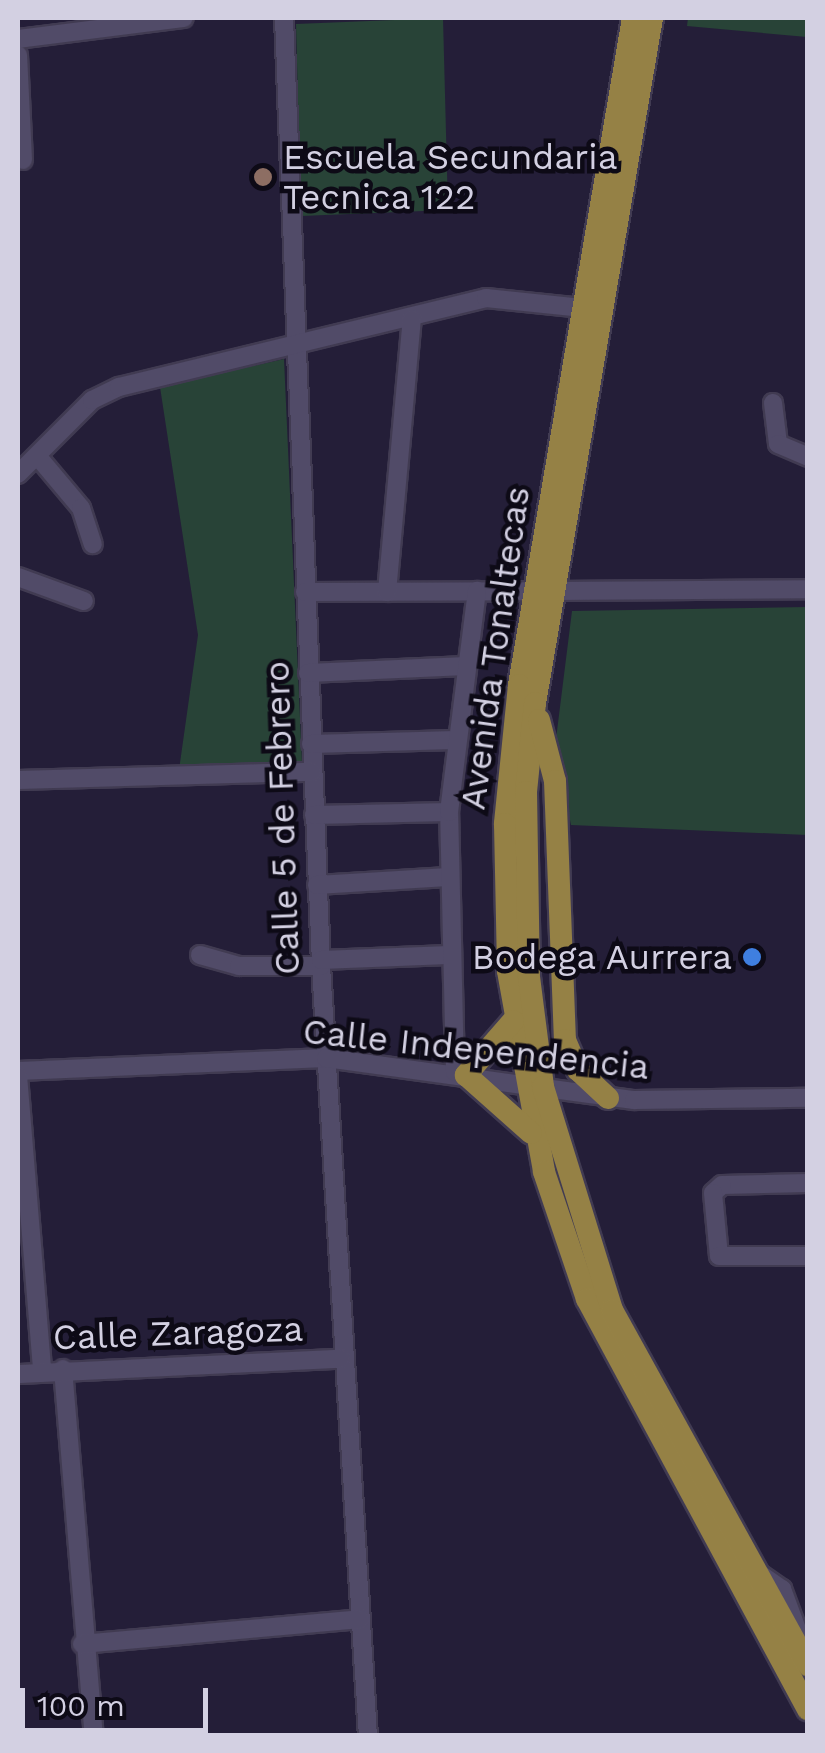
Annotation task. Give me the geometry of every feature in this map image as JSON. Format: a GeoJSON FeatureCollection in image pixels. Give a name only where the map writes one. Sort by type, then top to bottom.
{"type":"FeatureCollection","features":[{"type":"Feature","properties":{"kind":"main road","name":"Avenida Tonaltecas"},"geometry":{"type":"LineString","coordinates":[[633,18],[582,308],[544,591],[527,865],[536,1141],[572,1261],[628,1389],[808,1709]]}},
{"type":"Feature","properties":{"kind":"main road","name":"Avenida Tonaltecas"},"geometry":{"type":"LineString","coordinates":[[652,18],[544,591],[505,824],[514,1021],[612,1310],[807,1664]]}},
{"type":"Feature","properties":{"kind":"main road"},"geometry":{"type":"LineString","coordinates":[[535,704],[554,780],[565,1040],[578,1070],[608,1098]]}},
{"type":"Feature","properties":{"kind":"main road"},"geometry":{"type":"LineString","coordinates":[[514,1021],[461,1074],[536,1141]]}},
{"type":"Feature","properties":{"kind":"street"},"geometry":{"type":"LineString","coordinates":[[18,39],[141,20],[184,18]]}},
{"type":"Feature","properties":{"kind":"street","name":"Calle 5 de Febrero"},"geometry":{"type":"LineString","coordinates":[[284,18],[321,963],[341,1359],[368,1736]]}},
{"type":"Feature","properties":{"kind":"street"},"geometry":{"type":"LineString","coordinates":[[18,55],[23,160]]}},
{"type":"Feature","properties":{"kind":"street"},"geometry":{"type":"LineString","coordinates":[[18,474],[39,458],[92,400],[119,387],[486,298],[582,308]]}},
{"type":"Feature","properties":{"kind":"street"},"geometry":{"type":"LineString","coordinates":[[388,592],[412,319]]}},
{"type":"Feature","properties":{"kind":"street"},"geometry":{"type":"LineString","coordinates":[[773,402],[778,444],[808,457]]}},
{"type":"Feature","properties":{"kind":"street"},"geometry":{"type":"LineString","coordinates":[[39,458],[81,508],[93,544]]}},
{"type":"Feature","properties":{"kind":"street"},"geometry":{"type":"LineString","coordinates":[[18,576],[84,601]]}},
{"type":"Feature","properties":{"kind":"street"},"geometry":{"type":"LineString","coordinates":[[305,592],[808,589]]}},
{"type":"Feature","properties":{"kind":"street"},"geometry":{"type":"LineString","coordinates":[[461,1074],[449,955],[449,812],[455,740],[477,590]]}},
{"type":"Feature","properties":{"kind":"street"},"geometry":{"type":"LineString","coordinates":[[308,673],[466,666]]}},
{"type":"Feature","properties":{"kind":"street"},"geometry":{"type":"LineString","coordinates":[[311,744],[455,740]]}},
{"type":"Feature","properties":{"kind":"street"},"geometry":{"type":"LineString","coordinates":[[18,780],[312,772]]}},
{"type":"Feature","properties":{"kind":"street"},"geometry":{"type":"LineString","coordinates":[[314,815],[449,812]]}},
{"type":"Feature","properties":{"kind":"street"},"geometry":{"type":"LineString","coordinates":[[318,884],[448,877]]}},
{"type":"Feature","properties":{"kind":"street"},"geometry":{"type":"LineString","coordinates":[[200,955],[239,966],[449,955]]}},
{"type":"Feature","properties":{"kind":"street","name":"Calle Independencia"},"geometry":{"type":"LineString","coordinates":[[18,1073],[326,1058],[461,1074],[608,1098],[808,1098]]}},
{"type":"Feature","properties":{"kind":"street"},"geometry":{"type":"LineString","coordinates":[[18,1073],[42,1371]]}},
{"type":"Feature","properties":{"kind":"street"},"geometry":{"type":"LineString","coordinates":[[808,1183],[722,1185],[713,1193],[719,1256],[808,1256]]}},
{"type":"Feature","properties":{"kind":"street","name":"Calle Zaragoza"},"geometry":{"type":"LineString","coordinates":[[18,1374],[341,1359]]}},
{"type":"Feature","properties":{"kind":"street"},"geometry":{"type":"LineString","coordinates":[[63,1369],[82,1644],[94,1736]]}},
{"type":"Feature","properties":{"kind":"street"},"geometry":{"type":"LineString","coordinates":[[753,1569],[801,1613],[807,1664]]}},
{"type":"Feature","properties":{"kind":"street"},"geometry":{"type":"LineString","coordinates":[[82,1644],[360,1619]]}},
{"type":"Feature","properties":{"kind":"green space"},"geometry":{"type":"Polygon","coordinates":[[[443,18],[448,210],[301,216],[296,24],[443,18]]]}},
{"type":"Feature","properties":{"kind":"green space"},"geometry":{"type":"Polygon","coordinates":[[[688,18],[807,18],[807,37],[687,26],[688,18]]]}},
{"type":"Feature","properties":{"kind":"green space"},"geometry":{"type":"Polygon","coordinates":[[[284,359],[302,763],[179,770],[198,635],[160,387],[284,359]]]}},
{"type":"Feature","properties":{"kind":"green space"},"geometry":{"type":"Polygon","coordinates":[[[807,607],[807,835],[571,825],[555,747],[572,611],[807,607]]]}},
{"type":"Feature","properties":{"kind":"place","name":"Escuela Secundaria Tecnica 122"},"geometry":{"type":"Point","coordinates":[263,177]}},
{"type":"Feature","properties":{"kind":"place","name":"Bodega Aurrera"},"geometry":{"type":"Point","coordinates":[752,957]}}]}
